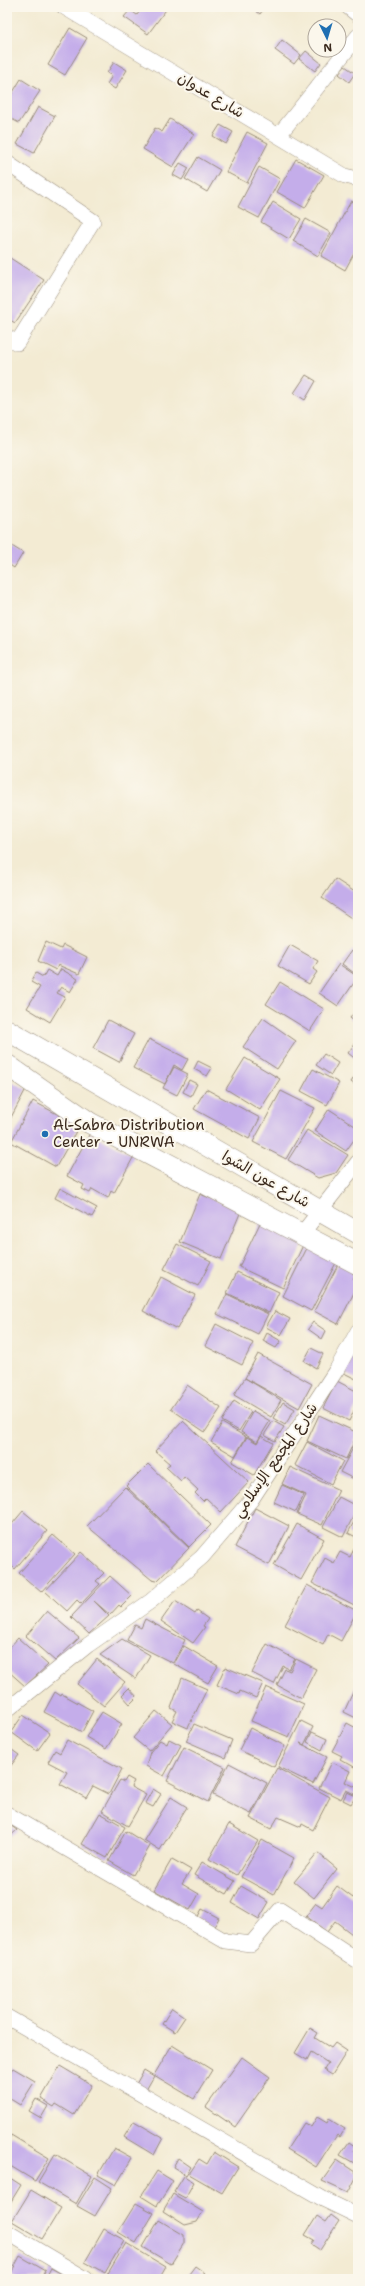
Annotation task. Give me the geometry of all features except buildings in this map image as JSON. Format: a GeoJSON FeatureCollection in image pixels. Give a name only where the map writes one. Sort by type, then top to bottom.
{"type":"FeatureCollection","features":[{"type":"Feature","properties":{"kind":"main road","name":"شارع عون الشوا"},"geometry":{"type":"LineString","coordinates":[[7,1030],[358,1233]]}},
{"type":"Feature","properties":{"kind":"main road","name":"شارع عون الشوا"},"geometry":{"type":"LineString","coordinates":[[7,1065],[90,1123],[358,1264]]}},
{"type":"Feature","properties":{"kind":"street","name":"شارع عدوان"},"geometry":{"type":"LineString","coordinates":[[64,7],[345,176],[358,179]]}},
{"type":"Feature","properties":{"kind":"street"},"geometry":{"type":"LineString","coordinates":[[348,7],[358,15]]}},
{"type":"Feature","properties":{"kind":"street"},"geometry":{"type":"LineString","coordinates":[[279,135],[358,36]]}},
{"type":"Feature","properties":{"kind":"street"},"geometry":{"type":"LineString","coordinates":[[7,163],[93,221],[17,343],[7,337]]}},
{"type":"Feature","properties":{"kind":"street"},"geometry":{"type":"LineString","coordinates":[[301,1235],[358,1162]]}},
{"type":"Feature","properties":{"kind":"street","name":"شارع المجمع الإسلامي"},"geometry":{"type":"LineString","coordinates":[[7,1710],[88,1645],[151,1601],[202,1557],[251,1500],[337,1370],[358,1331]]}},
{"type":"Feature","properties":{"kind":"street"},"geometry":{"type":"LineString","coordinates":[[7,1814],[225,1941],[251,1944],[280,1910],[358,1960]]}},
{"type":"Feature","properties":{"kind":"street"},"geometry":{"type":"LineString","coordinates":[[7,2017],[42,2040],[196,2125],[325,2200],[358,2216]]}},
{"type":"Feature","properties":{"kind":"street"},"geometry":{"type":"LineString","coordinates":[[7,2232],[86,2279]]}},
{"type":"Feature","properties":{"kind":"place","name":"Al-Sabra Distribution Center - UNRWA"},"geometry":{"type":"Point","coordinates":[45,1134]}}]}
